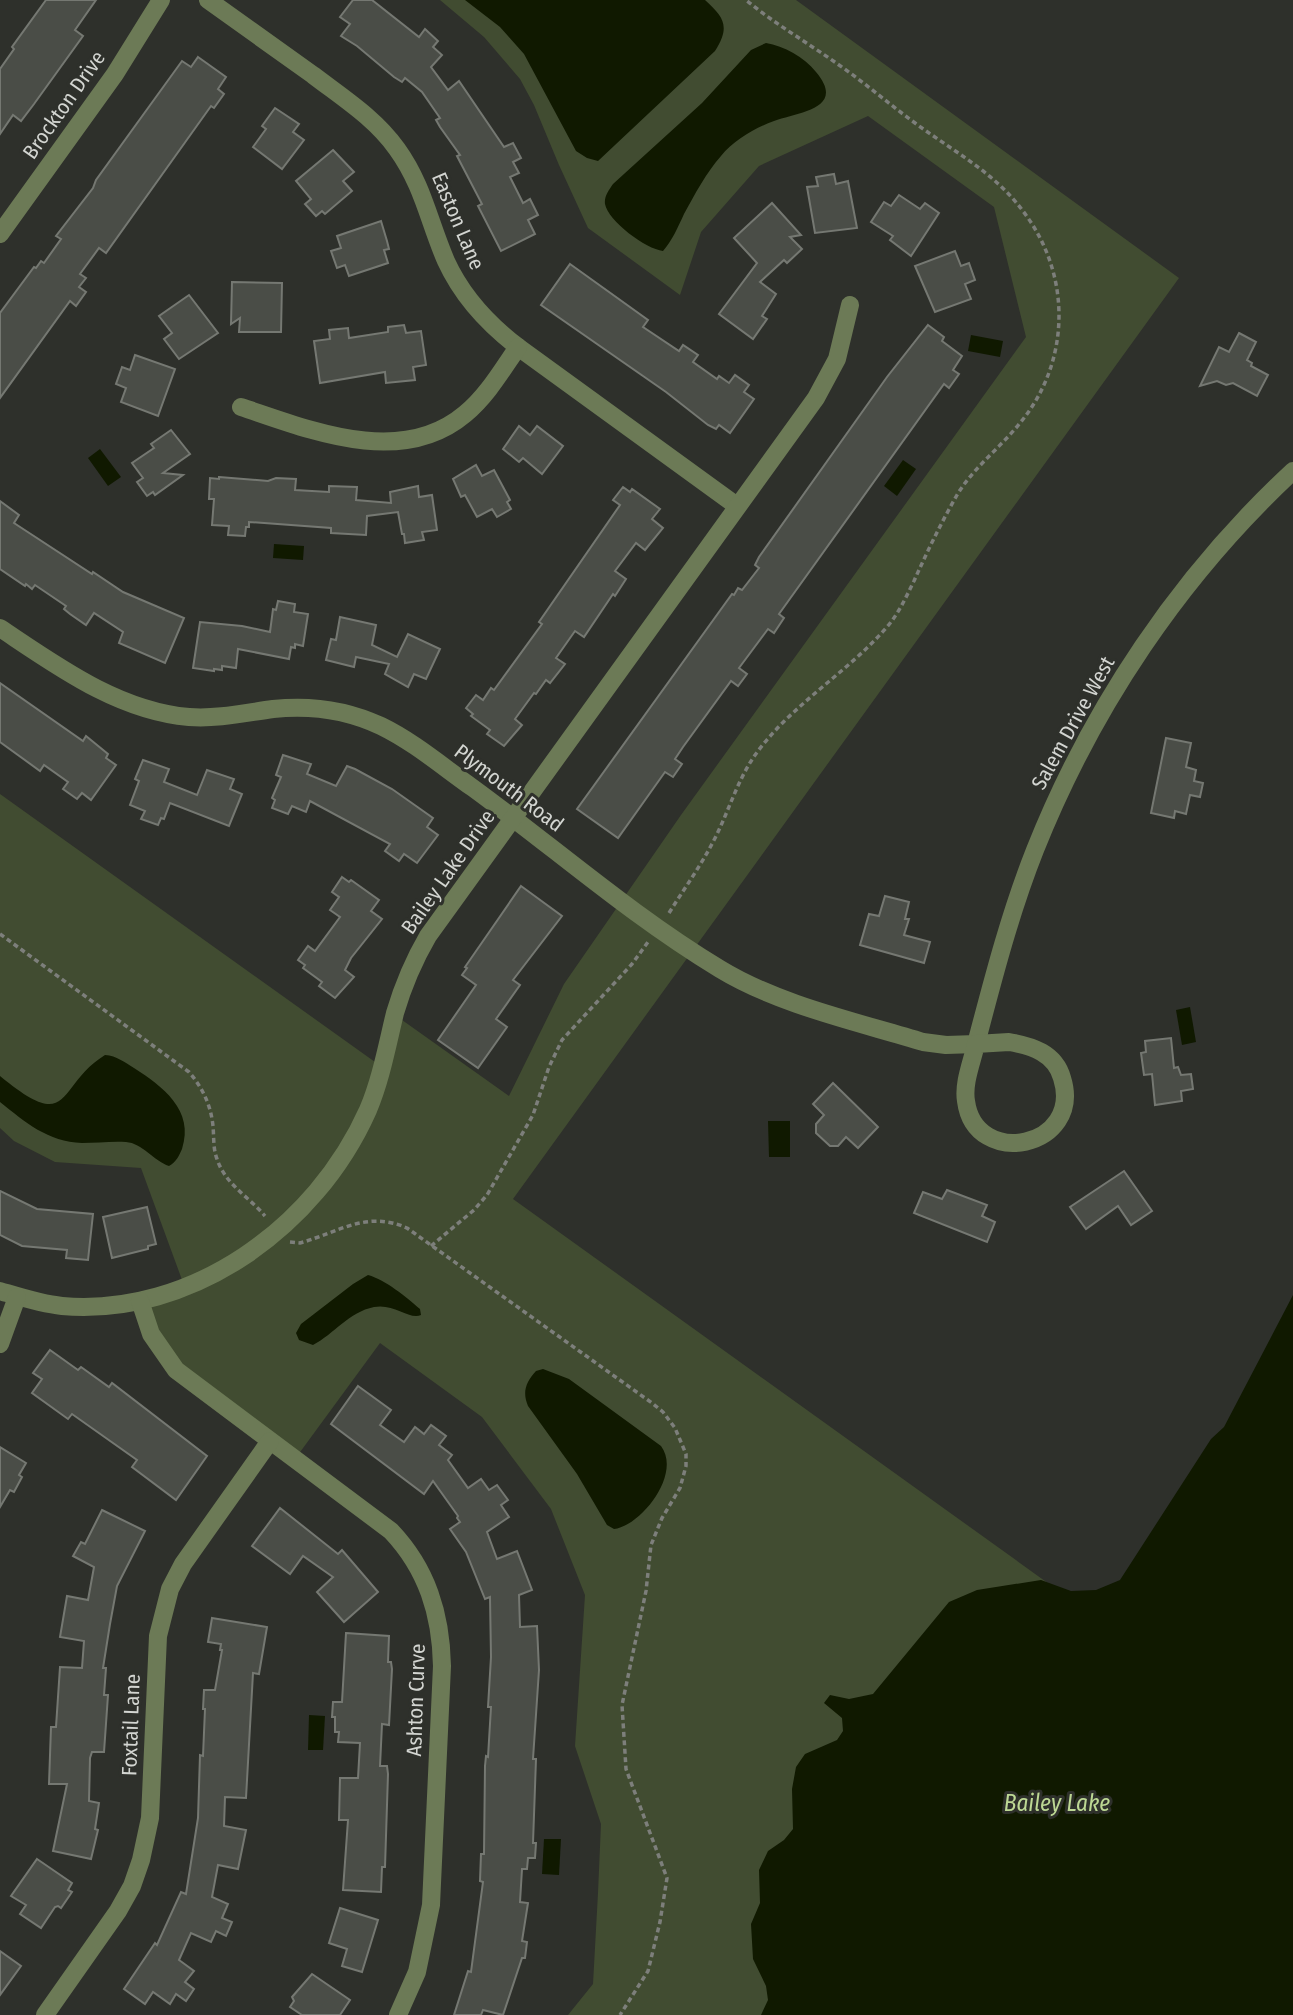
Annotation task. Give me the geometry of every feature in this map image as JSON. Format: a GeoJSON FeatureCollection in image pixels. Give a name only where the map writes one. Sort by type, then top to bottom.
{"type":"FeatureCollection","features":[{"type":"Feature","properties":{"kind":"street","name":"Brockton Drive"},"geometry":{"type":"LineString","coordinates":[[0,234],[115,74],[161,0]]}},
{"type":"Feature","properties":{"kind":"street","name":"Easton Lane"},"geometry":{"type":"LineString","coordinates":[[208,0],[358,108],[382,130],[416,180],[443,254],[457,282],[489,322],[518,347],[737,506]]}},
{"type":"Feature","properties":{"kind":"street","name":"Bailey Lake Drive"},"geometry":{"type":"LineString","coordinates":[[9,1294],[50,1304],[77,1307],[140,1301],[186,1288],[228,1266],[278,1230],[324,1181],[367,1111],[383,1067],[399,999],[419,952],[439,920],[816,398],[832,371],[841,347],[850,306]]}},
{"type":"Feature","properties":{"kind":"street"},"geometry":{"type":"LineString","coordinates":[[241,407],[337,436],[382,441],[415,439],[438,432],[465,414],[486,392],[518,347]]}},
{"type":"Feature","properties":{"kind":"street","name":"Salem Drive West"},"geometry":{"type":"LineString","coordinates":[[976,1044],[1025,1044],[1051,1059],[1060,1071],[1065,1086],[1065,1101],[1052,1129],[1040,1138],[1009,1144],[993,1139],[980,1130],[965,1102],[965,1086],[976,1044],[1006,934],[1034,852],[1057,798],[1111,695],[1160,622],[1233,531],[1293,471]]}},
{"type":"Feature","properties":{"kind":"street","name":"Plymouth Road"},"geometry":{"type":"LineString","coordinates":[[0,628],[113,697],[151,711],[206,718],[275,709],[310,708],[368,721],[411,743],[513,817],[569,863],[722,971],[771,994],[923,1042],[946,1045],[976,1044]]}},
{"type":"Feature","properties":{"kind":"street"},"geometry":{"type":"LineString","coordinates":[[0,1344],[9,1294]]}},
{"type":"Feature","properties":{"kind":"street","name":"Ashton Curve"},"geometry":{"type":"LineString","coordinates":[[140,1301],[151,1334],[176,1370],[372,1516],[398,1539],[425,1580],[439,1625],[442,1666],[431,1905],[419,1965],[398,2015]]}},
{"type":"Feature","properties":{"kind":"street","name":"Foxtail Lane"},"geometry":{"type":"LineString","coordinates":[[45,2015],[118,1911],[141,1860],[150,1818],[158,1636],[170,1589],[183,1564],[270,1441]]}},
{"type":"Feature","properties":{"kind":"path"},"geometry":{"type":"LineString","coordinates":[[431,1245],[474,1210],[487,1195],[539,1104],[549,1067],[562,1040],[632,964],[659,928],[714,840],[742,775],[755,755],[788,717],[874,641],[898,612],[959,493],[1031,410],[1048,376],[1058,339],[1058,295],[1049,257],[1028,218],[1002,186],[983,169],[915,123],[839,64],[770,20],[746,0]]}},
{"type":"Feature","properties":{"kind":"path"},"geometry":{"type":"LineString","coordinates":[[0,934],[189,1072],[204,1093],[213,1122],[216,1157],[221,1168],[237,1190],[265,1216]]}},
{"type":"Feature","properties":{"kind":"path"},"geometry":{"type":"LineString","coordinates":[[287,1240],[300,1243],[379,1219],[407,1228],[657,1407],[675,1428],[686,1454],[684,1479],[675,1500],[662,1518],[651,1545],[646,1591],[622,1704],[626,1769],[667,1878],[648,1970],[620,2015]]}},
{"type":"Feature","properties":{"kind":"shaded area"},"geometry":{"type":"Polygon","coordinates":[[[440,0],[796,0],[1179,278],[513,1199],[1293,1759],[1293,2015],[568,2015],[593,1984],[601,1824],[575,1746],[585,1595],[551,1509],[482,1417],[380,1343],[295,1459],[184,1378],[140,1301],[185,1288],[141,1168],[55,1162],[14,1141],[0,1128],[0,794],[382,1067],[395,1015],[509,1096],[564,984],[681,815],[1026,337],[994,207],[868,116],[759,166],[701,232],[680,295],[588,228],[520,79],[484,37],[440,0]]]}},
{"type":"Feature","properties":{"kind":"water"},"geometry":{"type":"Polygon","coordinates":[[[465,0],[705,0],[721,18],[724,29],[715,51],[598,161],[576,151],[524,54],[500,27],[465,0]]]}},
{"type":"Feature","properties":{"kind":"water"},"geometry":{"type":"Polygon","coordinates":[[[766,43],[793,53],[816,72],[824,84],[826,94],[823,101],[816,107],[760,127],[726,150],[701,184],[663,251],[638,240],[620,226],[608,211],[605,201],[613,184],[702,103],[751,50],[766,43]]]}},
{"type":"Feature","properties":{"kind":"water"},"geometry":{"type":"Polygon","coordinates":[[[971,335],[1003,341],[1000,357],[968,351],[971,335]]]}},
{"type":"Feature","properties":{"kind":"water"},"geometry":{"type":"Polygon","coordinates":[[[100,449],[121,477],[108,486],[88,458],[100,449]]]}},
{"type":"Feature","properties":{"kind":"water"},"geometry":{"type":"Polygon","coordinates":[[[903,460],[916,469],[897,496],[884,486],[903,460]]]}},
{"type":"Feature","properties":{"kind":"water"},"geometry":{"type":"Polygon","coordinates":[[[274,544],[304,546],[303,560],[273,558],[274,544]]]}},
{"type":"Feature","properties":{"kind":"water"},"geometry":{"type":"Polygon","coordinates":[[[1190,1007],[1196,1042],[1182,1045],[1176,1010],[1190,1007]]]}},
{"type":"Feature","properties":{"kind":"water"},"geometry":{"type":"Polygon","coordinates":[[[105,1055],[120,1060],[145,1075],[165,1091],[180,1111],[185,1135],[180,1154],[169,1166],[132,1143],[82,1143],[58,1139],[38,1130],[0,1102],[0,1076],[23,1094],[52,1104],[61,1100],[89,1067],[105,1055]]]}},
{"type":"Feature","properties":{"kind":"water"},"geometry":{"type":"Polygon","coordinates":[[[768,1121],[790,1121],[790,1157],[769,1157],[768,1121]]]}},
{"type":"Feature","properties":{"kind":"water"},"geometry":{"type":"Polygon","coordinates":[[[368,1275],[402,1294],[420,1309],[421,1315],[411,1315],[388,1307],[374,1307],[349,1318],[313,1345],[299,1340],[296,1333],[301,1324],[368,1275]]]}},
{"type":"Feature","properties":{"kind":"water","name":"Bailey Lake"},"geometry":{"type":"Polygon","coordinates":[[[1293,1295],[1293,2015],[761,2015],[768,2000],[766,1986],[753,1959],[751,1924],[760,1903],[759,1870],[768,1851],[784,1840],[793,1829],[792,1789],[796,1767],[805,1754],[837,1740],[843,1731],[842,1718],[824,1703],[830,1695],[849,1699],[873,1694],[949,1602],[977,1590],[1041,1580],[1071,1591],[1096,1590],[1120,1580],[1211,1439],[1224,1427],[1293,1295]]]}},
{"type":"Feature","properties":{"kind":"water"},"geometry":{"type":"Polygon","coordinates":[[[543,1369],[569,1379],[661,1446],[666,1457],[662,1484],[646,1509],[625,1526],[614,1529],[607,1525],[577,1474],[528,1406],[525,1396],[527,1383],[536,1371],[543,1369]]]}},
{"type":"Feature","properties":{"kind":"water"},"geometry":{"type":"Polygon","coordinates":[[[309,1715],[325,1716],[323,1750],[308,1750],[309,1715]]]}},
{"type":"Feature","properties":{"kind":"water"},"geometry":{"type":"Polygon","coordinates":[[[544,1839],[561,1839],[559,1875],[542,1874],[544,1839]]]}},
{"type":"Feature","properties":{"kind":"building"},"geometry":{"type":"Polygon","coordinates":[[[46,0],[96,0],[75,30],[83,36],[21,121],[13,115],[0,134],[0,69],[14,49],[12,47],[46,0]]]}},
{"type":"Feature","properties":{"kind":"building"},"geometry":{"type":"Polygon","coordinates":[[[353,0],[372,0],[419,37],[425,29],[438,41],[433,47],[442,55],[431,67],[448,90],[459,81],[504,147],[513,143],[521,158],[513,162],[519,173],[510,177],[523,203],[530,199],[538,215],[528,220],[535,234],[501,251],[478,206],[482,204],[457,156],[460,155],[440,127],[436,120],[440,118],[422,92],[405,78],[402,82],[394,77],[341,36],[350,24],[340,17],[353,0]]]}},
{"type":"Feature","properties":{"kind":"building"},"geometry":{"type":"Polygon","coordinates":[[[198,57],[226,77],[218,89],[224,94],[214,108],[211,106],[106,253],[99,248],[80,274],[86,278],[79,287],[86,292],[76,306],[70,301],[0,398],[0,313],[34,267],[41,261],[44,263],[61,239],[56,236],[182,61],[191,67],[198,57]]]}},
{"type":"Feature","properties":{"kind":"building"},"geometry":{"type":"Polygon","coordinates":[[[275,108],[299,124],[293,132],[304,140],[282,169],[253,147],[266,129],[262,126],[275,108]]]}},
{"type":"Feature","properties":{"kind":"building"},"geometry":{"type":"Polygon","coordinates":[[[333,150],[354,172],[343,181],[352,191],[325,214],[322,211],[316,216],[305,204],[311,199],[296,181],[333,150]]]}},
{"type":"Feature","properties":{"kind":"building"},"geometry":{"type":"Polygon","coordinates":[[[834,174],[836,184],[848,181],[857,228],[815,233],[807,187],[818,186],[816,177],[834,174]]]}},
{"type":"Feature","properties":{"kind":"building"},"geometry":{"type":"Polygon","coordinates":[[[899,195],[920,209],[925,203],[939,213],[911,256],[890,240],[893,236],[871,222],[884,202],[891,206],[899,195]]]}},
{"type":"Feature","properties":{"kind":"building"},"geometry":{"type":"Polygon","coordinates":[[[772,203],[801,235],[790,237],[802,249],[787,263],[784,260],[760,282],[776,294],[762,316],[767,319],[753,339],[719,314],[757,263],[734,238],[772,203]]]}},
{"type":"Feature","properties":{"kind":"building"},"geometry":{"type":"Polygon","coordinates":[[[381,221],[389,249],[384,250],[388,263],[349,276],[345,265],[337,268],[331,251],[341,248],[337,236],[381,221]]]}},
{"type":"Feature","properties":{"kind":"building"},"geometry":{"type":"Polygon","coordinates":[[[955,251],[961,266],[969,263],[975,280],[965,284],[971,299],[935,312],[915,266],[955,251]]]}},
{"type":"Feature","properties":{"kind":"building"},"geometry":{"type":"Polygon","coordinates":[[[570,264],[648,320],[643,327],[679,351],[683,345],[698,355],[693,362],[717,379],[719,376],[729,383],[735,375],[749,385],[744,392],[754,399],[730,433],[719,425],[716,429],[708,425],[666,392],[541,305],[570,264]]]}},
{"type":"Feature","properties":{"kind":"building"},"geometry":{"type":"Polygon","coordinates":[[[232,282],[282,283],[281,332],[239,332],[240,318],[231,324],[232,282]]]}},
{"type":"Feature","properties":{"kind":"building"},"geometry":{"type":"Polygon","coordinates":[[[189,295],[218,333],[179,359],[164,339],[172,333],[159,316],[189,295]]]}},
{"type":"Feature","properties":{"kind":"building"},"geometry":{"type":"Polygon","coordinates":[[[404,325],[406,333],[421,331],[426,365],[413,367],[415,380],[386,383],[385,372],[320,383],[314,341],[330,339],[329,330],[348,328],[349,338],[388,332],[388,327],[404,325]]]}},
{"type":"Feature","properties":{"kind":"building"},"geometry":{"type":"Polygon","coordinates":[[[928,325],[944,337],[942,341],[962,356],[953,370],[959,374],[949,388],[944,384],[779,614],[784,618],[774,633],[768,629],[739,668],[747,674],[738,686],[731,681],[683,747],[675,759],[682,764],[673,777],[665,772],[618,838],[577,809],[732,594],[734,595],[738,588],[742,590],[759,568],[755,565],[759,557],[887,377],[928,325]]]}},
{"type":"Feature","properties":{"kind":"building"},"geometry":{"type":"Polygon","coordinates":[[[1239,333],[1256,342],[1247,360],[1252,363],[1251,366],[1268,375],[1257,396],[1233,383],[1226,385],[1217,381],[1200,386],[1219,347],[1229,352],[1239,333]]]}},
{"type":"Feature","properties":{"kind":"building"},"geometry":{"type":"Polygon","coordinates":[[[135,355],[175,369],[158,416],[121,402],[126,388],[116,384],[122,367],[130,370],[135,355]]]}},
{"type":"Feature","properties":{"kind":"building"},"geometry":{"type":"Polygon","coordinates":[[[519,426],[530,435],[537,426],[563,446],[542,474],[523,458],[519,462],[503,449],[519,426]]]}},
{"type":"Feature","properties":{"kind":"building"},"geometry":{"type":"Polygon","coordinates":[[[171,430],[190,454],[163,473],[183,475],[155,495],[153,492],[147,496],[137,482],[143,478],[132,463],[154,448],[151,444],[171,430]]]}},
{"type":"Feature","properties":{"kind":"building"},"geometry":{"type":"Polygon","coordinates":[[[476,465],[482,476],[494,470],[510,500],[507,502],[511,509],[497,517],[492,509],[477,517],[465,495],[461,497],[453,479],[476,465]]]}},
{"type":"Feature","properties":{"kind":"building"},"geometry":{"type":"Polygon","coordinates":[[[210,478],[268,481],[276,478],[296,479],[295,490],[329,492],[329,486],[357,487],[356,500],[391,503],[390,492],[418,486],[419,497],[432,495],[437,530],[422,532],[424,540],[405,543],[398,512],[367,516],[366,535],[331,533],[331,528],[249,522],[245,536],[228,535],[229,526],[212,525],[214,499],[209,499],[210,478]]]}},
{"type":"Feature","properties":{"kind":"building"},"geometry":{"type":"Polygon","coordinates":[[[623,487],[630,492],[632,489],[660,509],[652,519],[663,528],[645,550],[636,543],[615,571],[626,579],[584,637],[575,631],[556,658],[565,664],[550,683],[546,680],[536,694],[534,693],[515,719],[522,725],[504,746],[487,734],[490,730],[471,716],[473,714],[466,708],[476,695],[483,700],[491,688],[494,690],[542,624],[539,622],[620,505],[613,500],[623,487]]]}},
{"type":"Feature","properties":{"kind":"building"},"geometry":{"type":"Polygon","coordinates":[[[0,501],[19,515],[14,523],[92,574],[93,572],[123,592],[184,618],[165,663],[119,643],[123,632],[94,613],[86,625],[64,609],[66,606],[35,585],[32,589],[26,584],[25,586],[0,569],[0,501]]]}},
{"type":"Feature","properties":{"kind":"building"},"geometry":{"type":"Polygon","coordinates":[[[278,601],[295,604],[294,612],[308,614],[303,646],[295,644],[295,648],[291,647],[289,659],[238,649],[236,668],[222,666],[222,670],[214,671],[193,668],[200,622],[270,632],[273,609],[276,610],[278,601]]]}},
{"type":"Feature","properties":{"kind":"building"},"geometry":{"type":"Polygon","coordinates":[[[340,617],[376,625],[372,645],[397,657],[408,634],[440,649],[426,679],[414,674],[408,687],[385,674],[389,664],[356,657],[354,667],[326,660],[331,639],[336,640],[340,617]]]}},
{"type":"Feature","properties":{"kind":"building"},"geometry":{"type":"Polygon","coordinates":[[[0,683],[83,741],[86,736],[108,754],[106,758],[116,765],[91,800],[82,793],[77,799],[63,789],[68,782],[44,765],[40,771],[0,742],[0,683]]]}},
{"type":"Feature","properties":{"kind":"building"},"geometry":{"type":"Polygon","coordinates":[[[1166,738],[1191,743],[1186,767],[1196,770],[1194,781],[1203,783],[1200,797],[1190,795],[1186,814],[1175,811],[1174,818],[1151,813],[1166,738]]]}},
{"type":"Feature","properties":{"kind":"building"},"geometry":{"type":"Polygon","coordinates":[[[283,755],[311,764],[307,774],[336,786],[347,766],[355,769],[392,789],[433,818],[427,827],[438,835],[417,863],[404,854],[399,861],[385,851],[390,844],[310,801],[306,812],[292,806],[288,814],[272,808],[275,800],[272,798],[281,777],[276,775],[283,755]]]}},
{"type":"Feature","properties":{"kind":"building"},"geometry":{"type":"Polygon","coordinates":[[[143,760],[169,769],[164,782],[197,795],[207,770],[234,779],[230,789],[242,794],[229,826],[170,803],[164,819],[161,818],[158,825],[141,819],[145,811],[130,805],[139,781],[135,779],[143,760]]]}},
{"type":"Feature","properties":{"kind":"building"},"geometry":{"type":"Polygon","coordinates":[[[342,877],[349,882],[351,880],[379,900],[371,911],[382,919],[351,958],[345,970],[354,977],[335,998],[319,986],[322,982],[303,968],[305,965],[298,960],[308,946],[315,951],[340,917],[330,910],[339,897],[332,892],[342,877]]]}},
{"type":"Feature","properties":{"kind":"building"},"geometry":{"type":"Polygon","coordinates":[[[521,886],[562,916],[513,980],[520,985],[496,1019],[507,1027],[478,1068],[438,1040],[476,985],[462,975],[467,968],[465,967],[521,886]]]}},
{"type":"Feature","properties":{"kind":"building"},"geometry":{"type":"Polygon","coordinates":[[[885,896],[909,902],[905,919],[909,919],[904,935],[930,942],[924,963],[860,945],[869,914],[879,916],[885,896]]]}},
{"type":"Feature","properties":{"kind":"building"},"geometry":{"type":"Polygon","coordinates":[[[1171,1038],[1174,1068],[1178,1067],[1181,1075],[1191,1074],[1193,1089],[1181,1091],[1182,1101],[1155,1105],[1152,1074],[1144,1075],[1141,1053],[1146,1052],[1145,1041],[1171,1038]]]}},
{"type":"Feature","properties":{"kind":"building"},"geometry":{"type":"Polygon","coordinates":[[[833,1083],[878,1127],[858,1148],[846,1137],[838,1146],[830,1146],[816,1133],[816,1124],[824,1115],[813,1104],[833,1083]]]}},
{"type":"Feature","properties":{"kind":"building"},"geometry":{"type":"Polygon","coordinates":[[[1124,1171],[1152,1211],[1131,1225],[1118,1206],[1086,1229],[1070,1207],[1124,1171]]]}},
{"type":"Feature","properties":{"kind":"building"},"geometry":{"type":"Polygon","coordinates":[[[947,1190],[987,1205],[982,1216],[995,1222],[987,1242],[914,1213],[923,1192],[942,1199],[947,1190]]]}},
{"type":"Feature","properties":{"kind":"building"},"geometry":{"type":"Polygon","coordinates":[[[0,1191],[37,1209],[93,1214],[88,1260],[66,1258],[67,1250],[22,1246],[0,1235],[0,1191]]]}},
{"type":"Feature","properties":{"kind":"building"},"geometry":{"type":"Polygon","coordinates":[[[147,1207],[156,1244],[148,1246],[148,1249],[112,1258],[103,1217],[147,1207]]]}},
{"type":"Feature","properties":{"kind":"building"},"geometry":{"type":"Polygon","coordinates":[[[50,1350],[109,1387],[112,1383],[207,1456],[176,1500],[132,1467],[137,1460],[72,1414],[68,1419],[32,1393],[42,1379],[33,1373],[50,1350]]]}},
{"type":"Feature","properties":{"kind":"building"},"geometry":{"type":"Polygon","coordinates":[[[358,1386],[391,1410],[380,1425],[404,1442],[415,1427],[424,1434],[431,1425],[446,1436],[439,1445],[452,1455],[448,1460],[468,1488],[481,1479],[489,1490],[497,1485],[508,1500],[501,1505],[509,1517],[487,1532],[497,1559],[517,1551],[532,1590],[519,1595],[520,1627],[537,1626],[539,1670],[533,1759],[536,1759],[533,1843],[536,1843],[535,1858],[528,1858],[527,1869],[522,1869],[520,1902],[528,1903],[522,1941],[527,1942],[525,1958],[522,1958],[503,2015],[483,2010],[481,2015],[454,2015],[468,1971],[471,1972],[483,1882],[480,1881],[481,1854],[484,1854],[485,1766],[491,1707],[488,1707],[490,1597],[485,1599],[466,1552],[450,1529],[460,1522],[458,1516],[433,1481],[424,1494],[331,1424],[358,1386]]]}},
{"type":"Feature","properties":{"kind":"building"},"geometry":{"type":"Polygon","coordinates":[[[0,1447],[26,1463],[14,1492],[10,1490],[0,1507],[0,1447]]]}},
{"type":"Feature","properties":{"kind":"building"},"geometry":{"type":"Polygon","coordinates":[[[280,1508],[338,1554],[342,1550],[378,1592],[344,1622],[317,1592],[333,1577],[303,1556],[290,1574],[252,1546],[280,1508]]]}},
{"type":"Feature","properties":{"kind":"building"},"geometry":{"type":"Polygon","coordinates":[[[102,1510],[145,1531],[117,1586],[110,1624],[103,1668],[106,1668],[104,1695],[108,1695],[104,1752],[92,1752],[90,1758],[89,1801],[99,1803],[95,1829],[98,1830],[91,1859],[53,1851],[67,1784],[49,1784],[51,1727],[56,1727],[60,1667],[82,1668],[84,1641],[60,1637],[67,1596],[88,1600],[94,1567],[73,1556],[81,1542],[85,1544],[102,1510]]]}},
{"type":"Feature","properties":{"kind":"building"},"geometry":{"type":"Polygon","coordinates":[[[212,1618],[267,1627],[259,1674],[253,1673],[246,1798],[225,1797],[224,1826],[246,1830],[238,1869],[218,1865],[212,1897],[228,1904],[222,1918],[232,1922],[226,1936],[216,1931],[211,1942],[191,1933],[179,1960],[194,1971],[185,1982],[194,1989],[186,2001],[176,1994],[170,2004],[153,1992],[145,2004],[124,1989],[155,1943],[157,1945],[181,1892],[186,1894],[198,1818],[204,1690],[215,1690],[222,1650],[221,1644],[208,1642],[212,1618]]]}},
{"type":"Feature","properties":{"kind":"building"},"geometry":{"type":"Polygon","coordinates":[[[346,1633],[389,1636],[388,1662],[391,1662],[392,1669],[389,1725],[382,1724],[380,1766],[387,1766],[388,1774],[385,1867],[382,1867],[381,1892],[343,1890],[348,1820],[339,1820],[340,1778],[358,1778],[360,1743],[338,1742],[339,1732],[335,1732],[335,1717],[332,1717],[333,1702],[342,1702],[346,1633]]]}},
{"type":"Feature","properties":{"kind":"building"},"geometry":{"type":"Polygon","coordinates":[[[37,1859],[72,1883],[68,1890],[72,1892],[61,1908],[55,1907],[41,1928],[20,1914],[26,1905],[11,1896],[37,1859]]]}},
{"type":"Feature","properties":{"kind":"building"},"geometry":{"type":"Polygon","coordinates":[[[340,1908],[378,1920],[362,1972],[342,1966],[347,1949],[329,1943],[340,1908]]]}},
{"type":"Feature","properties":{"kind":"building"},"geometry":{"type":"Polygon","coordinates":[[[0,1951],[21,1966],[0,1995],[0,1951]]]}},
{"type":"Feature","properties":{"kind":"building"},"geometry":{"type":"Polygon","coordinates":[[[312,1974],[350,2000],[340,2015],[302,2015],[290,2007],[294,2001],[292,1997],[312,1974]]]}}]}
